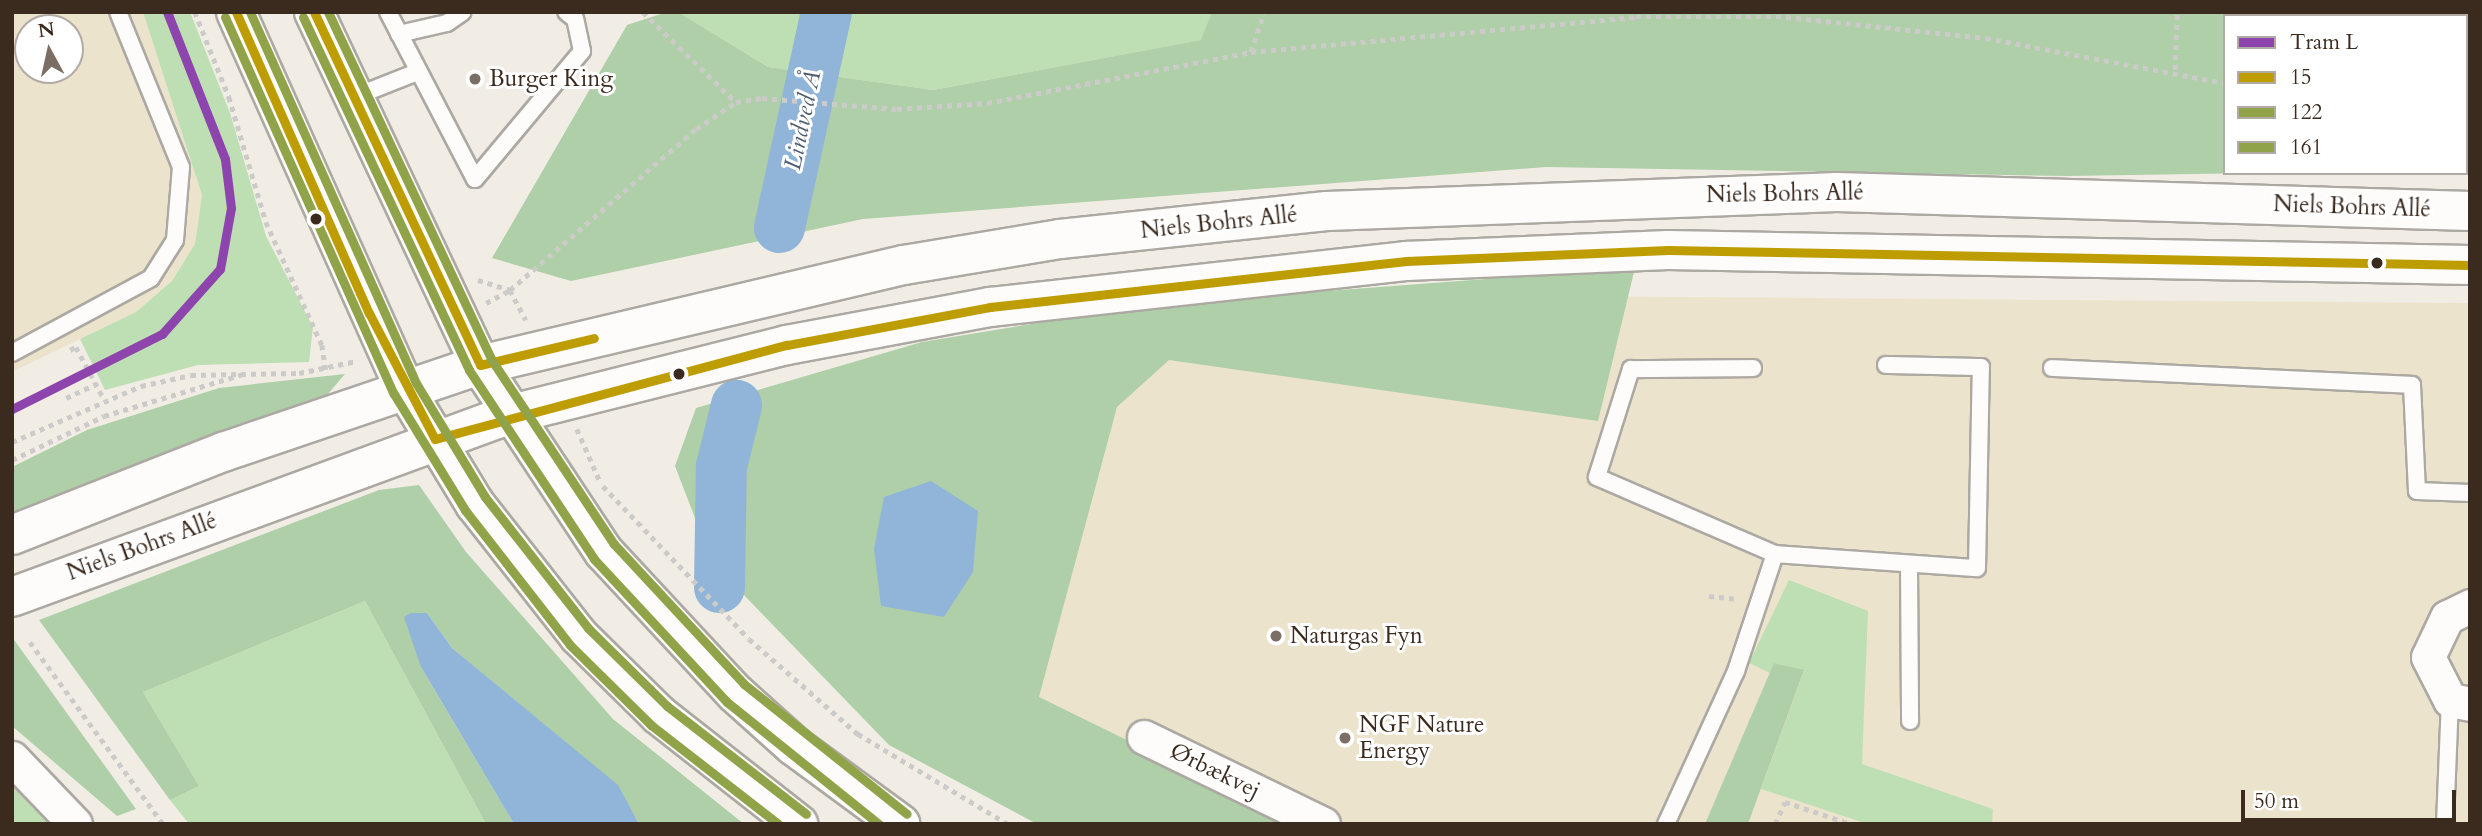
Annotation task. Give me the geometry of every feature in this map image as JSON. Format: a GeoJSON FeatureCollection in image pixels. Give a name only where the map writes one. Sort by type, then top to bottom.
{"type":"FeatureCollection","features":[{"type":"Feature","properties":{"kind":"street"},"geometry":{"type":"LineString","coordinates":[[236,12],[386,349],[405,388],[475,504],[579,636],[659,715],[798,824]]}},
{"type":"Feature","properties":{"kind":"street"},"geometry":{"type":"LineString","coordinates":[[313,12],[480,365],[508,415],[604,552],[734,693],[794,746],[900,824]]}},
{"type":"Feature","properties":{"kind":"street","name":"Niels Bohrs Allé"},"geometry":{"type":"LineString","coordinates":[[12,535],[405,388],[480,365],[904,265],[1060,240],[1327,211],[1837,192],[2470,211]]}},
{"type":"Feature","properties":{"kind":"street"},"geometry":{"type":"LineString","coordinates":[[2196,260],[2348,238],[2470,243]]}},
{"type":"Feature","properties":{"kind":"street","name":"Niels Bohrs Allé"},"geometry":{"type":"LineString","coordinates":[[12,597],[435,439],[508,415],[787,345],[990,307],[1393,262],[1668,250],[2470,265]]}},
{"type":"Feature","properties":{"kind":"street"},"geometry":{"type":"LineString","coordinates":[[2460,702],[2427,657],[2447,617],[2470,606]]}},
{"type":"Feature","properties":{"kind":"street","name":"Ørbækvej"},"geometry":{"type":"LineString","coordinates":[[1144,737],[1323,824]]}},
{"type":"Feature","properties":{"kind":"street"},"geometry":{"type":"LineString","coordinates":[[12,758],[75,824]]}},
{"type":"Feature","properties":{"kind":"lane"},"geometry":{"type":"LineString","coordinates":[[12,353],[151,278],[175,240],[181,167],[118,12]]}},
{"type":"Feature","properties":{"kind":"lane"},"geometry":{"type":"LineString","coordinates":[[388,12],[415,72],[475,179],[582,51],[575,19],[566,12]]}},
{"type":"Feature","properties":{"kind":"lane"},"geometry":{"type":"LineString","coordinates":[[398,34],[447,23],[463,12]]}},
{"type":"Feature","properties":{"kind":"lane"},"geometry":{"type":"LineString","coordinates":[[354,97],[415,72]]}},
{"type":"Feature","properties":{"kind":"lane"},"geometry":{"type":"LineString","coordinates":[[1753,368],[1631,369],[1597,477],[1775,554],[1909,566],[1977,568],[1981,367],[1885,365]]}},
{"type":"Feature","properties":{"kind":"lane"},"geometry":{"type":"LineString","coordinates":[[2052,368],[2412,385],[2417,491],[2470,493]]}},
{"type":"Feature","properties":{"kind":"lane"},"geometry":{"type":"LineString","coordinates":[[1666,824],[1736,671],[1775,554]]}},
{"type":"Feature","properties":{"kind":"lane"},"geometry":{"type":"LineString","coordinates":[[1909,566],[1910,720]]}},
{"type":"Feature","properties":{"kind":"lane"},"geometry":{"type":"LineString","coordinates":[[2445,824],[2460,702]]}},
{"type":"Feature","properties":{"kind":"path"},"geometry":{"type":"LineString","coordinates":[[195,12],[266,222],[322,345],[326,370]]}},
{"type":"Feature","properties":{"kind":"path"},"geometry":{"type":"LineString","coordinates":[[643,12],[736,102]]}},
{"type":"Feature","properties":{"kind":"path"},"geometry":{"type":"LineString","coordinates":[[1251,52],[1264,12]]}},
{"type":"Feature","properties":{"kind":"path"},"geometry":{"type":"LineString","coordinates":[[2175,70],[2177,12]]}},
{"type":"Feature","properties":{"kind":"path"},"geometry":{"type":"LineString","coordinates":[[457,317],[510,290],[696,129],[736,102],[783,99],[897,109],[987,103],[1251,52],[1622,18],[1786,15],[1986,38],[2175,70],[2223,82]]}},
{"type":"Feature","properties":{"kind":"path"},"geometry":{"type":"LineString","coordinates":[[76,347],[104,399]]}},
{"type":"Feature","properties":{"kind":"path"},"geometry":{"type":"LineString","coordinates":[[12,442],[104,399],[191,375],[326,370],[386,349]]}},
{"type":"Feature","properties":{"kind":"path"},"geometry":{"type":"LineString","coordinates":[[12,460],[104,416],[251,372]]}},
{"type":"Feature","properties":{"kind":"path"},"geometry":{"type":"LineString","coordinates":[[66,398],[96,384]]}},
{"type":"Feature","properties":{"kind":"path"},"geometry":{"type":"LineString","coordinates":[[586,450],[627,516],[749,639],[858,734],[1008,824]]}},
{"type":"Feature","properties":{"kind":"path"},"geometry":{"type":"LineString","coordinates":[[1709,596],[1757,606]]}},
{"type":"Feature","properties":{"kind":"path"},"geometry":{"type":"LineString","coordinates":[[30,642],[163,824]]}},
{"type":"Feature","properties":{"kind":"path"},"geometry":{"type":"LineString","coordinates":[[1775,824],[1785,802],[1851,824]]}},
{"type":"Feature","properties":{"kind":"shaded area"},"geometry":{"type":"Polygon","coordinates":[[[12,12],[143,12],[202,195],[195,244],[172,281],[136,312],[12,372],[12,12]]]}},
{"type":"Feature","properties":{"kind":"shaded area"},"geometry":{"type":"Polygon","coordinates":[[[1277,294],[2470,303],[2470,824],[1186,824],[1015,709],[1106,346],[1277,294]]]}},
{"type":"Feature","properties":{"kind":"green space"},"geometry":{"type":"Polygon","coordinates":[[[143,12],[190,12],[230,113],[266,236],[313,327],[309,362],[198,365],[105,390],[80,339],[136,312],[172,281],[195,244],[202,195],[143,12]]]}},
{"type":"Feature","properties":{"kind":"green space"},"geometry":{"type":"Polygon","coordinates":[[[667,12],[678,12],[768,67],[933,90],[1201,40],[1212,12],[2470,12],[2470,121],[2468,14],[2223,14],[2223,174],[2067,176],[1546,167],[863,219],[571,281],[492,258],[627,25],[667,12]]]}},
{"type":"Feature","properties":{"kind":"green space"},"geometry":{"type":"Polygon","coordinates":[[[678,12],[1212,12],[1202,40],[933,90],[768,67],[678,12]]]}},
{"type":"Feature","properties":{"kind":"green space"},"geometry":{"type":"Polygon","coordinates":[[[1635,268],[1598,421],[1169,360],[1117,407],[1039,697],[1298,824],[1037,824],[889,745],[712,562],[675,466],[696,408],[922,342],[1152,304],[1635,268]]]}},
{"type":"Feature","properties":{"kind":"green space"},"geometry":{"type":"Polygon","coordinates":[[[345,374],[327,395],[12,517],[12,467],[87,430],[219,388],[345,374]]]}},
{"type":"Feature","properties":{"kind":"green space"},"geometry":{"type":"Polygon","coordinates":[[[419,485],[466,552],[613,719],[744,824],[639,824],[617,785],[452,648],[427,613],[421,667],[514,824],[486,824],[365,601],[143,692],[199,786],[170,800],[39,620],[379,490],[419,485]]]}},
{"type":"Feature","properties":{"kind":"green space"},"geometry":{"type":"Polygon","coordinates":[[[1789,580],[1868,611],[1862,764],[1993,809],[1992,824],[1868,824],[1761,789],[1804,671],[1775,663],[1770,673],[1749,663],[1789,580]]]}},
{"type":"Feature","properties":{"kind":"green space"},"geometry":{"type":"Polygon","coordinates":[[[365,601],[486,824],[189,824],[170,800],[199,786],[143,692],[365,601]]]}},
{"type":"Feature","properties":{"kind":"green space"},"geometry":{"type":"Polygon","coordinates":[[[12,637],[136,809],[117,816],[12,726],[12,637]]]}},
{"type":"Feature","properties":{"kind":"green space"},"geometry":{"type":"Polygon","coordinates":[[[1774,663],[1804,670],[1748,824],[1705,824],[1774,663]]]}},
{"type":"Feature","properties":{"kind":"green space"},"geometry":{"type":"Polygon","coordinates":[[[12,784],[50,824],[12,824],[12,784]]]}},
{"type":"Feature","properties":{"kind":"water"},"geometry":{"type":"Polygon","coordinates":[[[931,481],[978,511],[973,572],[944,617],[881,606],[874,549],[884,497],[931,481]]]}},
{"type":"Feature","properties":{"kind":"water"},"geometry":{"type":"Polygon","coordinates":[[[411,613],[427,613],[452,648],[618,785],[639,824],[514,824],[421,667],[404,617],[411,613]]]}},
{"type":"Feature","properties":{"kind":"waterway","name":"Lindved Å"},"geometry":{"type":"LineString","coordinates":[[779,227],[826,12]]}},
{"type":"Feature","properties":{"kind":"waterway","name":"Lindved Å"},"geometry":{"type":"LineString","coordinates":[[719,587],[721,466],[736,405]]}},
{"type":"Feature","properties":{"kind":"tram line","name":"L"},"geometry":{"type":"LineString","coordinates":[[12,409],[162,334],[220,269],[231,208],[225,159],[167,12]]}},
{"type":"Feature","properties":{"kind":"transit line","name":"15"},"geometry":{"type":"LineString","coordinates":[[236,12],[369,313],[435,439],[787,345],[990,307],[1406,261],[1668,250],[2470,265]]}},
{"type":"Feature","properties":{"kind":"transit line","name":"161"},"geometry":{"type":"LineString","coordinates":[[250,12],[416,383],[485,497],[588,628],[667,706],[806,814]]}},
{"type":"Feature","properties":{"kind":"transit line","name":"15"},"geometry":{"type":"LineString","coordinates":[[314,12],[480,365],[594,338]]}},
{"type":"Feature","properties":{"kind":"transit line","name":"161"},"geometry":{"type":"LineString","coordinates":[[328,12],[491,359],[614,544],[744,684],[907,814]]}},
{"type":"Feature","properties":{"kind":"transit line","name":"122"},"geometry":{"type":"LineString","coordinates":[[225,17],[394,394],[465,510],[570,645],[651,725],[778,824]]}},
{"type":"Feature","properties":{"kind":"transit line","name":"122"},"geometry":{"type":"LineString","coordinates":[[303,17],[469,370],[594,559],[727,702],[879,824]]}},
{"type":"Feature","properties":{"kind":"place","name":"Burger King"},"geometry":{"type":"Point","coordinates":[475,79]}},
{"type":"Feature","properties":{"kind":"place","name":"Naturgas Fyn"},"geometry":{"type":"Point","coordinates":[1276,636]}},
{"type":"Feature","properties":{"kind":"place","name":"NGF Nature Energy"},"geometry":{"type":"Point","coordinates":[1345,738]}}]}
